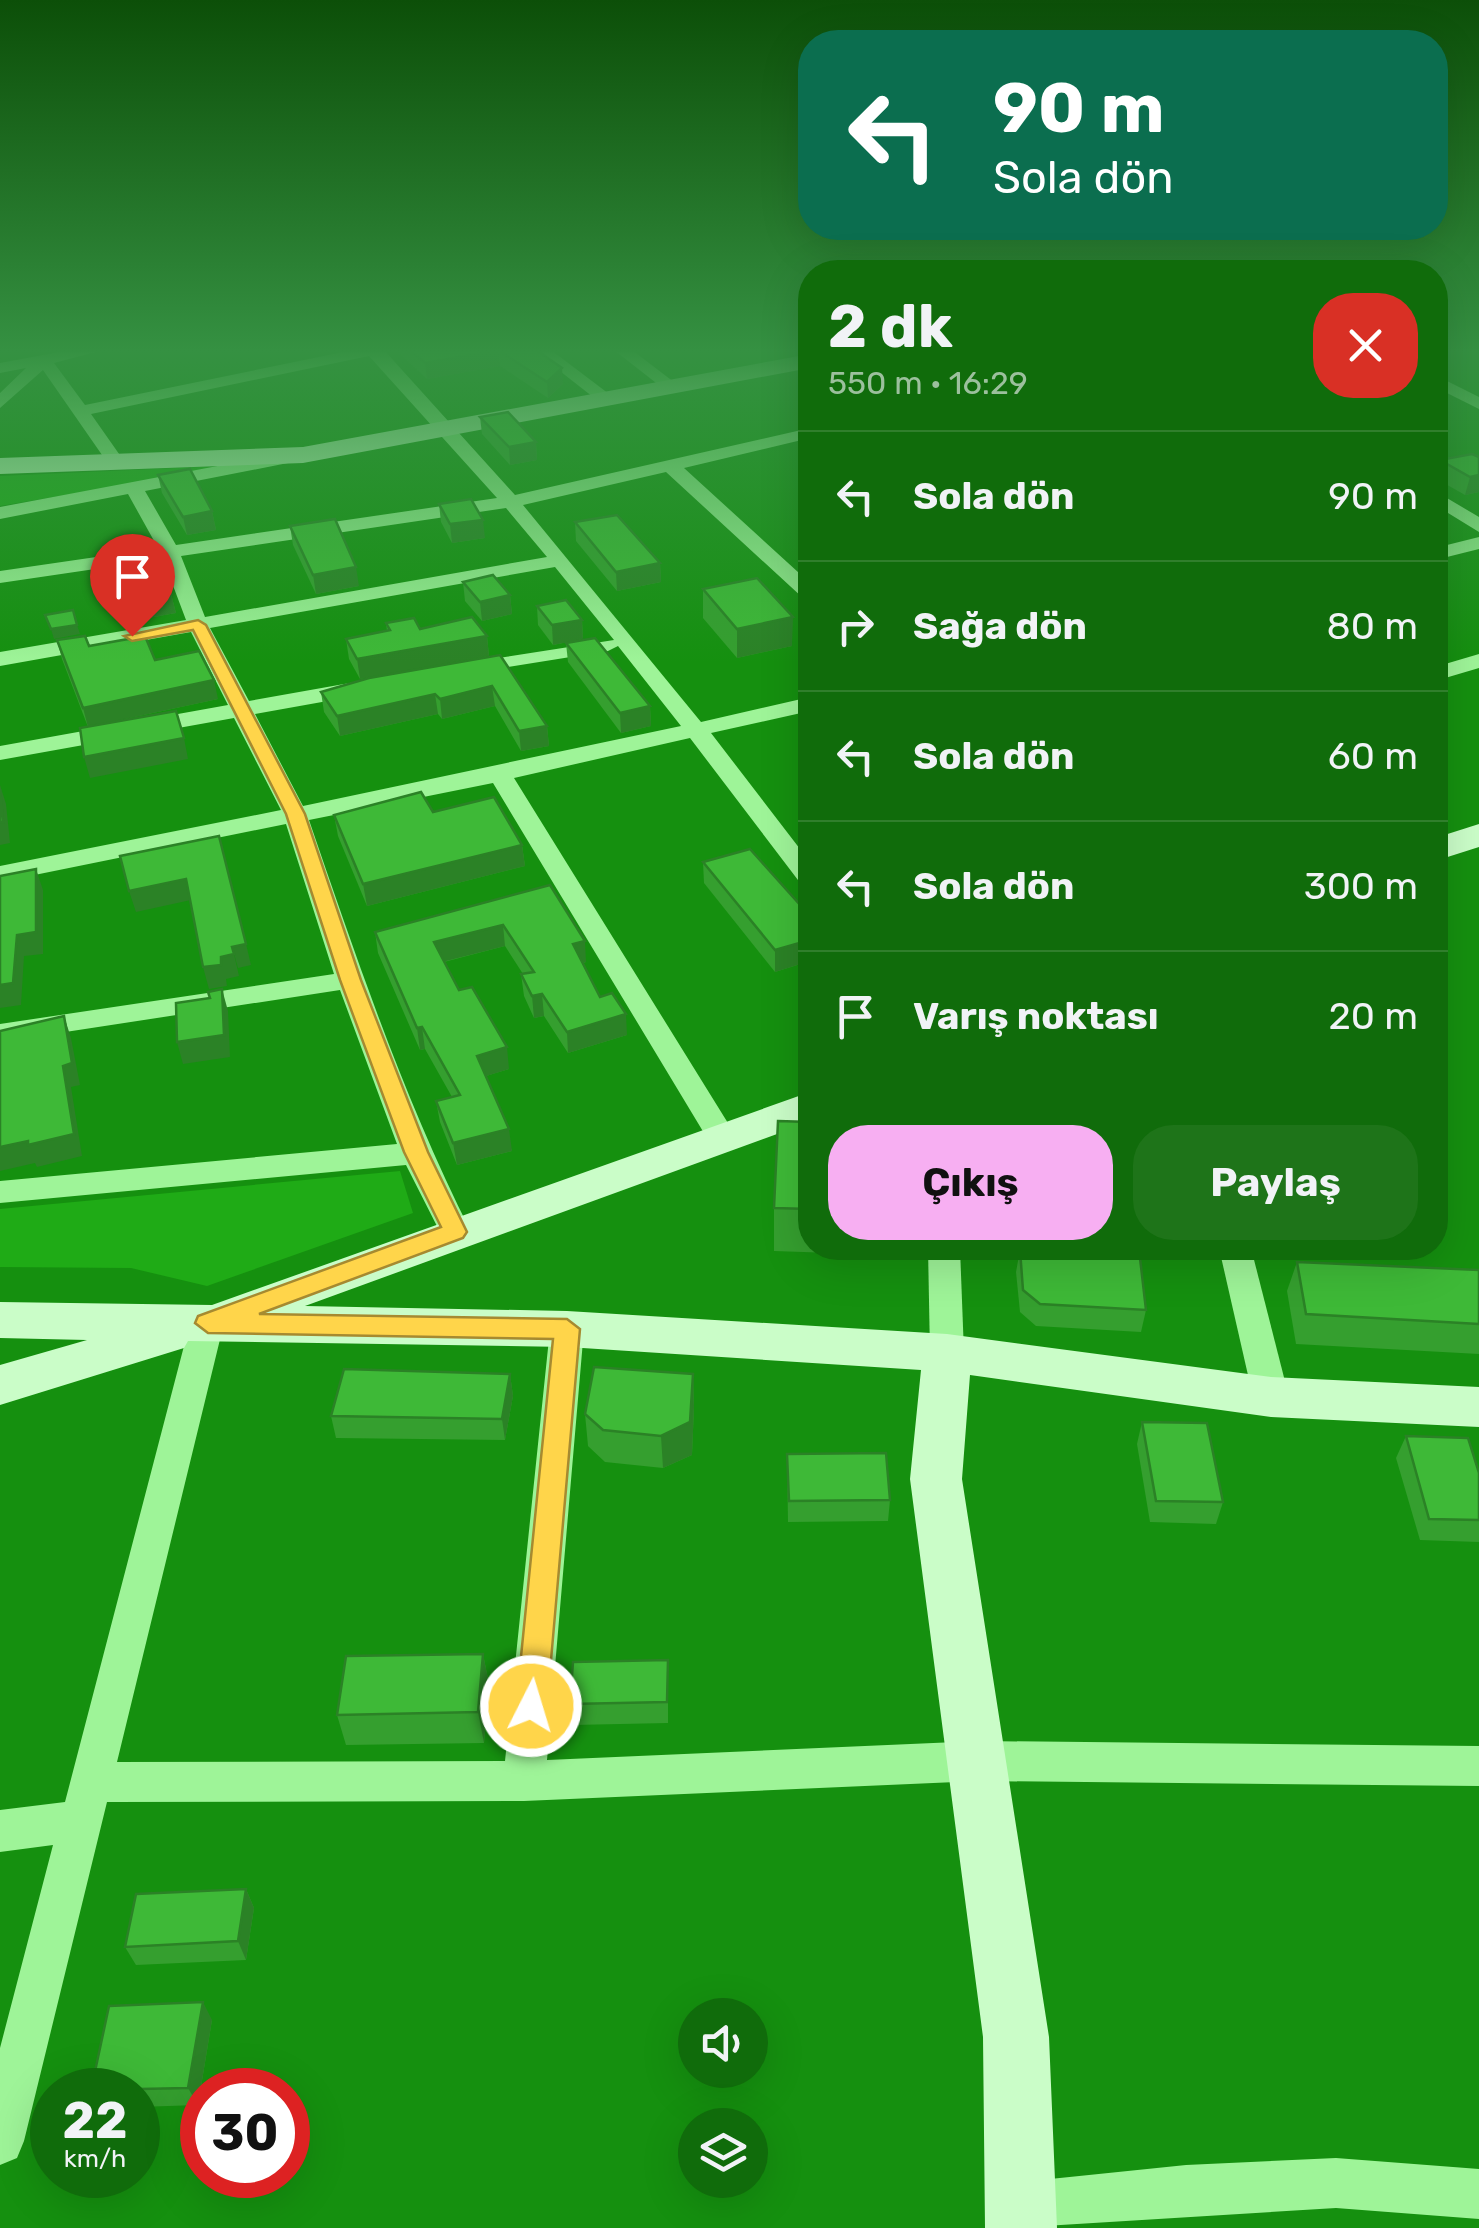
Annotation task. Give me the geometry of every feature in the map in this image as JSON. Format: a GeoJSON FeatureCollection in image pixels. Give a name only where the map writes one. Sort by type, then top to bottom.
{"type":"FeatureCollection","features":[{"type":"Feature","properties":{"kind":"street"},"geometry":{"type":"LineString","coordinates":[[111,454],[116,461]]}},
{"type":"Feature","properties":{"kind":"street"},"geometry":{"type":"LineString","coordinates":[[0,513],[309,454]]}},
{"type":"Feature","properties":{"kind":"street"},"geometry":{"type":"LineString","coordinates":[[469,454],[798,850]]}},
{"type":"Feature","properties":{"kind":"street"},"geometry":{"type":"LineString","coordinates":[[0,576],[510,502],[718,454]]}},
{"type":"Feature","properties":{"kind":"street"},"geometry":{"type":"LineString","coordinates":[[0,466],[303,455]]}},
{"type":"Feature","properties":{"kind":"street"},"geometry":{"type":"LineString","coordinates":[[670,465],[798,583]]}},
{"type":"Feature","properties":{"kind":"street"},"geometry":{"type":"LineString","coordinates":[[134,488],[169,550],[198,625],[296,814],[350,980],[416,1152],[455,1232]]}},
{"type":"Feature","properties":{"kind":"street"},"geometry":{"type":"LineString","coordinates":[[1448,506],[1479,526]]}},
{"type":"Feature","properties":{"kind":"street"},"geometry":{"type":"LineString","coordinates":[[1448,551],[1479,544]]}},
{"type":"Feature","properties":{"kind":"street"},"geometry":{"type":"LineString","coordinates":[[0,659],[558,561]]}},
{"type":"Feature","properties":{"kind":"street"},"geometry":{"type":"LineString","coordinates":[[434,676],[626,642]]}},
{"type":"Feature","properties":{"kind":"street"},"geometry":{"type":"LineString","coordinates":[[1448,670],[1479,661]]}},
{"type":"Feature","properties":{"kind":"street"},"geometry":{"type":"LineString","coordinates":[[0,753],[376,686]]}},
{"type":"Feature","properties":{"kind":"street"},"geometry":{"type":"LineString","coordinates":[[0,874],[500,774],[798,707]]}},
{"type":"Feature","properties":{"kind":"street"},"geometry":{"type":"LineString","coordinates":[[500,774],[721,1136]]}},
{"type":"Feature","properties":{"kind":"street"},"geometry":{"type":"LineString","coordinates":[[1448,846],[1479,835]]}},
{"type":"Feature","properties":{"kind":"street"},"geometry":{"type":"LineString","coordinates":[[0,1033],[350,980]]}},
{"type":"Feature","properties":{"kind":"street"},"geometry":{"type":"LineString","coordinates":[[0,1384],[208,1323],[798,1110]]}},
{"type":"Feature","properties":{"kind":"street"},"geometry":{"type":"LineString","coordinates":[[0,1192],[416,1152]]}},
{"type":"Feature","properties":{"kind":"street"},"geometry":{"type":"LineString","coordinates":[[944,1260],[948,1353],[936,1479],[1016,2037],[1021,2217],[1186,2190],[1336,2183],[1479,2194]]}},
{"type":"Feature","properties":{"kind":"street"},"geometry":{"type":"LineString","coordinates":[[1237,1260],[1271,1397]]}},
{"type":"Feature","properties":{"kind":"street"},"geometry":{"type":"LineString","coordinates":[[0,1320],[567,1329],[948,1353],[1271,1397],[1479,1407]]}},
{"type":"Feature","properties":{"kind":"street"},"geometry":{"type":"LineString","coordinates":[[0,2141],[208,1323]]}},
{"type":"Feature","properties":{"kind":"street"},"geometry":{"type":"LineString","coordinates":[[524,1781],[567,1329]]}},
{"type":"Feature","properties":{"kind":"street"},"geometry":{"type":"LineString","coordinates":[[0,1831],[87,1801],[978,1761],[1479,1766]]}},
{"type":"Feature","properties":{"kind":"green space"},"geometry":{"type":"Polygon","coordinates":[[[243,465],[0,506],[0,476],[243,465]]]}},
{"type":"Feature","properties":{"kind":"green space"},"geometry":{"type":"Polygon","coordinates":[[[400,1171],[413,1213],[207,1286],[131,1268],[0,1267],[0,1209],[400,1171]]]}},
{"type":"Feature","properties":{"kind":"building"},"geometry":{"type":"Polygon","coordinates":[[[1472,454],[1479,457],[1479,475],[1470,477],[1448,465],[1448,458],[1472,454]]]}},
{"type":"Feature","properties":{"kind":"building"},"geometry":{"type":"Polygon","coordinates":[[[190,469],[212,511],[183,517],[158,475],[190,469]]]}},
{"type":"Feature","properties":{"kind":"building"},"geometry":{"type":"Polygon","coordinates":[[[471,499],[483,520],[450,524],[439,504],[471,499]]]}},
{"type":"Feature","properties":{"kind":"building"},"geometry":{"type":"Polygon","coordinates":[[[617,515],[660,563],[616,572],[575,522],[617,515]]]}},
{"type":"Feature","properties":{"kind":"building"},"geometry":{"type":"Polygon","coordinates":[[[335,519],[356,567],[313,575],[290,526],[335,519]]]}},
{"type":"Feature","properties":{"kind":"building"},"geometry":{"type":"Polygon","coordinates":[[[161,574],[171,594],[144,599],[134,579],[161,574]]]}},
{"type":"Feature","properties":{"kind":"building"},"geometry":{"type":"Polygon","coordinates":[[[493,575],[510,595],[480,602],[463,582],[493,575]]]}},
{"type":"Feature","properties":{"kind":"building"},"geometry":{"type":"Polygon","coordinates":[[[757,578],[793,617],[737,629],[703,589],[757,578]]]}},
{"type":"Feature","properties":{"kind":"building"},"geometry":{"type":"Polygon","coordinates":[[[566,600],[582,620],[552,625],[537,606],[566,600]]]}},
{"type":"Feature","properties":{"kind":"building"},"geometry":{"type":"Polygon","coordinates":[[[73,610],[77,625],[51,629],[45,615],[73,610]]]}},
{"type":"Feature","properties":{"kind":"building"},"geometry":{"type":"Polygon","coordinates":[[[472,617],[487,636],[357,659],[346,639],[390,630],[386,623],[414,618],[420,629],[472,617]]]}},
{"type":"Feature","properties":{"kind":"building"},"geometry":{"type":"Polygon","coordinates":[[[85,636],[89,646],[145,636],[155,660],[199,651],[214,680],[83,708],[57,640],[85,636]]]}},
{"type":"Feature","properties":{"kind":"building"},"geometry":{"type":"Polygon","coordinates":[[[595,638],[650,706],[620,713],[566,643],[595,638]]]}},
{"type":"Feature","properties":{"kind":"building"},"geometry":{"type":"Polygon","coordinates":[[[500,655],[547,726],[519,731],[492,686],[337,716],[321,692],[369,678],[500,655]]]}},
{"type":"Feature","properties":{"kind":"building"},"geometry":{"type":"Polygon","coordinates":[[[176,711],[184,738],[84,757],[80,728],[176,711]]]}},
{"type":"Feature","properties":{"kind":"building"},"geometry":{"type":"Polygon","coordinates":[[[421,792],[433,812],[494,797],[522,845],[363,884],[334,815],[421,792]]]}},
{"type":"Feature","properties":{"kind":"building"},"geometry":{"type":"Polygon","coordinates":[[[219,836],[246,944],[232,947],[234,954],[221,957],[221,965],[203,967],[186,879],[129,891],[120,856],[219,836]]]}},
{"type":"Feature","properties":{"kind":"building"},"geometry":{"type":"Polygon","coordinates":[[[750,849],[798,903],[798,943],[775,950],[703,862],[750,849]]]}},
{"type":"Feature","properties":{"kind":"building"},"geometry":{"type":"Polygon","coordinates":[[[36,869],[36,932],[17,935],[13,983],[0,985],[0,876],[36,869]]]}},
{"type":"Feature","properties":{"kind":"building"},"geometry":{"type":"Polygon","coordinates":[[[550,885],[585,941],[573,944],[600,997],[612,993],[626,1014],[567,1032],[542,994],[532,996],[521,974],[534,972],[503,925],[434,942],[459,990],[472,987],[507,1047],[477,1056],[509,1129],[453,1143],[436,1101],[460,1095],[422,1027],[417,1028],[375,932],[550,885]]]}},
{"type":"Feature","properties":{"kind":"building"},"geometry":{"type":"Polygon","coordinates":[[[222,989],[224,1035],[177,1042],[176,1003],[210,998],[208,992],[222,989]]]}},
{"type":"Feature","properties":{"kind":"building"},"geometry":{"type":"Polygon","coordinates":[[[64,1016],[72,1063],[63,1066],[74,1134],[0,1147],[0,1031],[64,1016]]]}},
{"type":"Feature","properties":{"kind":"building"},"geometry":{"type":"Polygon","coordinates":[[[778,1121],[798,1122],[798,1209],[774,1208],[778,1121]]]}},
{"type":"Feature","properties":{"kind":"building"},"geometry":{"type":"Polygon","coordinates":[[[1021,1260],[1140,1260],[1146,1310],[1040,1304],[1023,1290],[1021,1260]]]}},
{"type":"Feature","properties":{"kind":"building"},"geometry":{"type":"Polygon","coordinates":[[[1297,1262],[1479,1270],[1479,1324],[1306,1314],[1297,1262]]]}},
{"type":"Feature","properties":{"kind":"building"},"geometry":{"type":"Polygon","coordinates":[[[594,1367],[693,1374],[690,1422],[661,1436],[603,1430],[585,1414],[594,1367]]]}},
{"type":"Feature","properties":{"kind":"building"},"geometry":{"type":"Polygon","coordinates":[[[344,1369],[510,1374],[502,1419],[331,1416],[344,1369]]]}},
{"type":"Feature","properties":{"kind":"building"},"geometry":{"type":"Polygon","coordinates":[[[1142,1422],[1207,1423],[1223,1502],[1156,1501],[1142,1422]]]}},
{"type":"Feature","properties":{"kind":"building"},"geometry":{"type":"Polygon","coordinates":[[[1406,1436],[1468,1438],[1479,1473],[1479,1520],[1429,1519],[1406,1436]]]}},
{"type":"Feature","properties":{"kind":"building"},"geometry":{"type":"Polygon","coordinates":[[[886,1453],[890,1500],[789,1501],[787,1454],[886,1453]]]}},
{"type":"Feature","properties":{"kind":"building"},"geometry":{"type":"Polygon","coordinates":[[[483,1654],[478,1712],[337,1715],[346,1656],[483,1654]]]}},
{"type":"Feature","properties":{"kind":"building"},"geometry":{"type":"Polygon","coordinates":[[[668,1660],[667,1702],[570,1704],[573,1662],[668,1660]]]}},
{"type":"Feature","properties":{"kind":"building"},"geometry":{"type":"Polygon","coordinates":[[[246,1889],[238,1941],[125,1947],[136,1894],[246,1889]]]}},
{"type":"Feature","properties":{"kind":"building"},"geometry":{"type":"Polygon","coordinates":[[[203,2002],[191,2068],[180,2068],[180,2088],[160,2089],[160,2068],[96,2068],[109,2006],[203,2002]]]}},
{"type":"Feature","properties":{"kind":"route"},"geometry":{"type":"LineString","coordinates":[[132,636],[198,625],[296,814],[350,980],[416,1152],[455,1232],[208,1323],[567,1329],[531,1706]]}}]}
